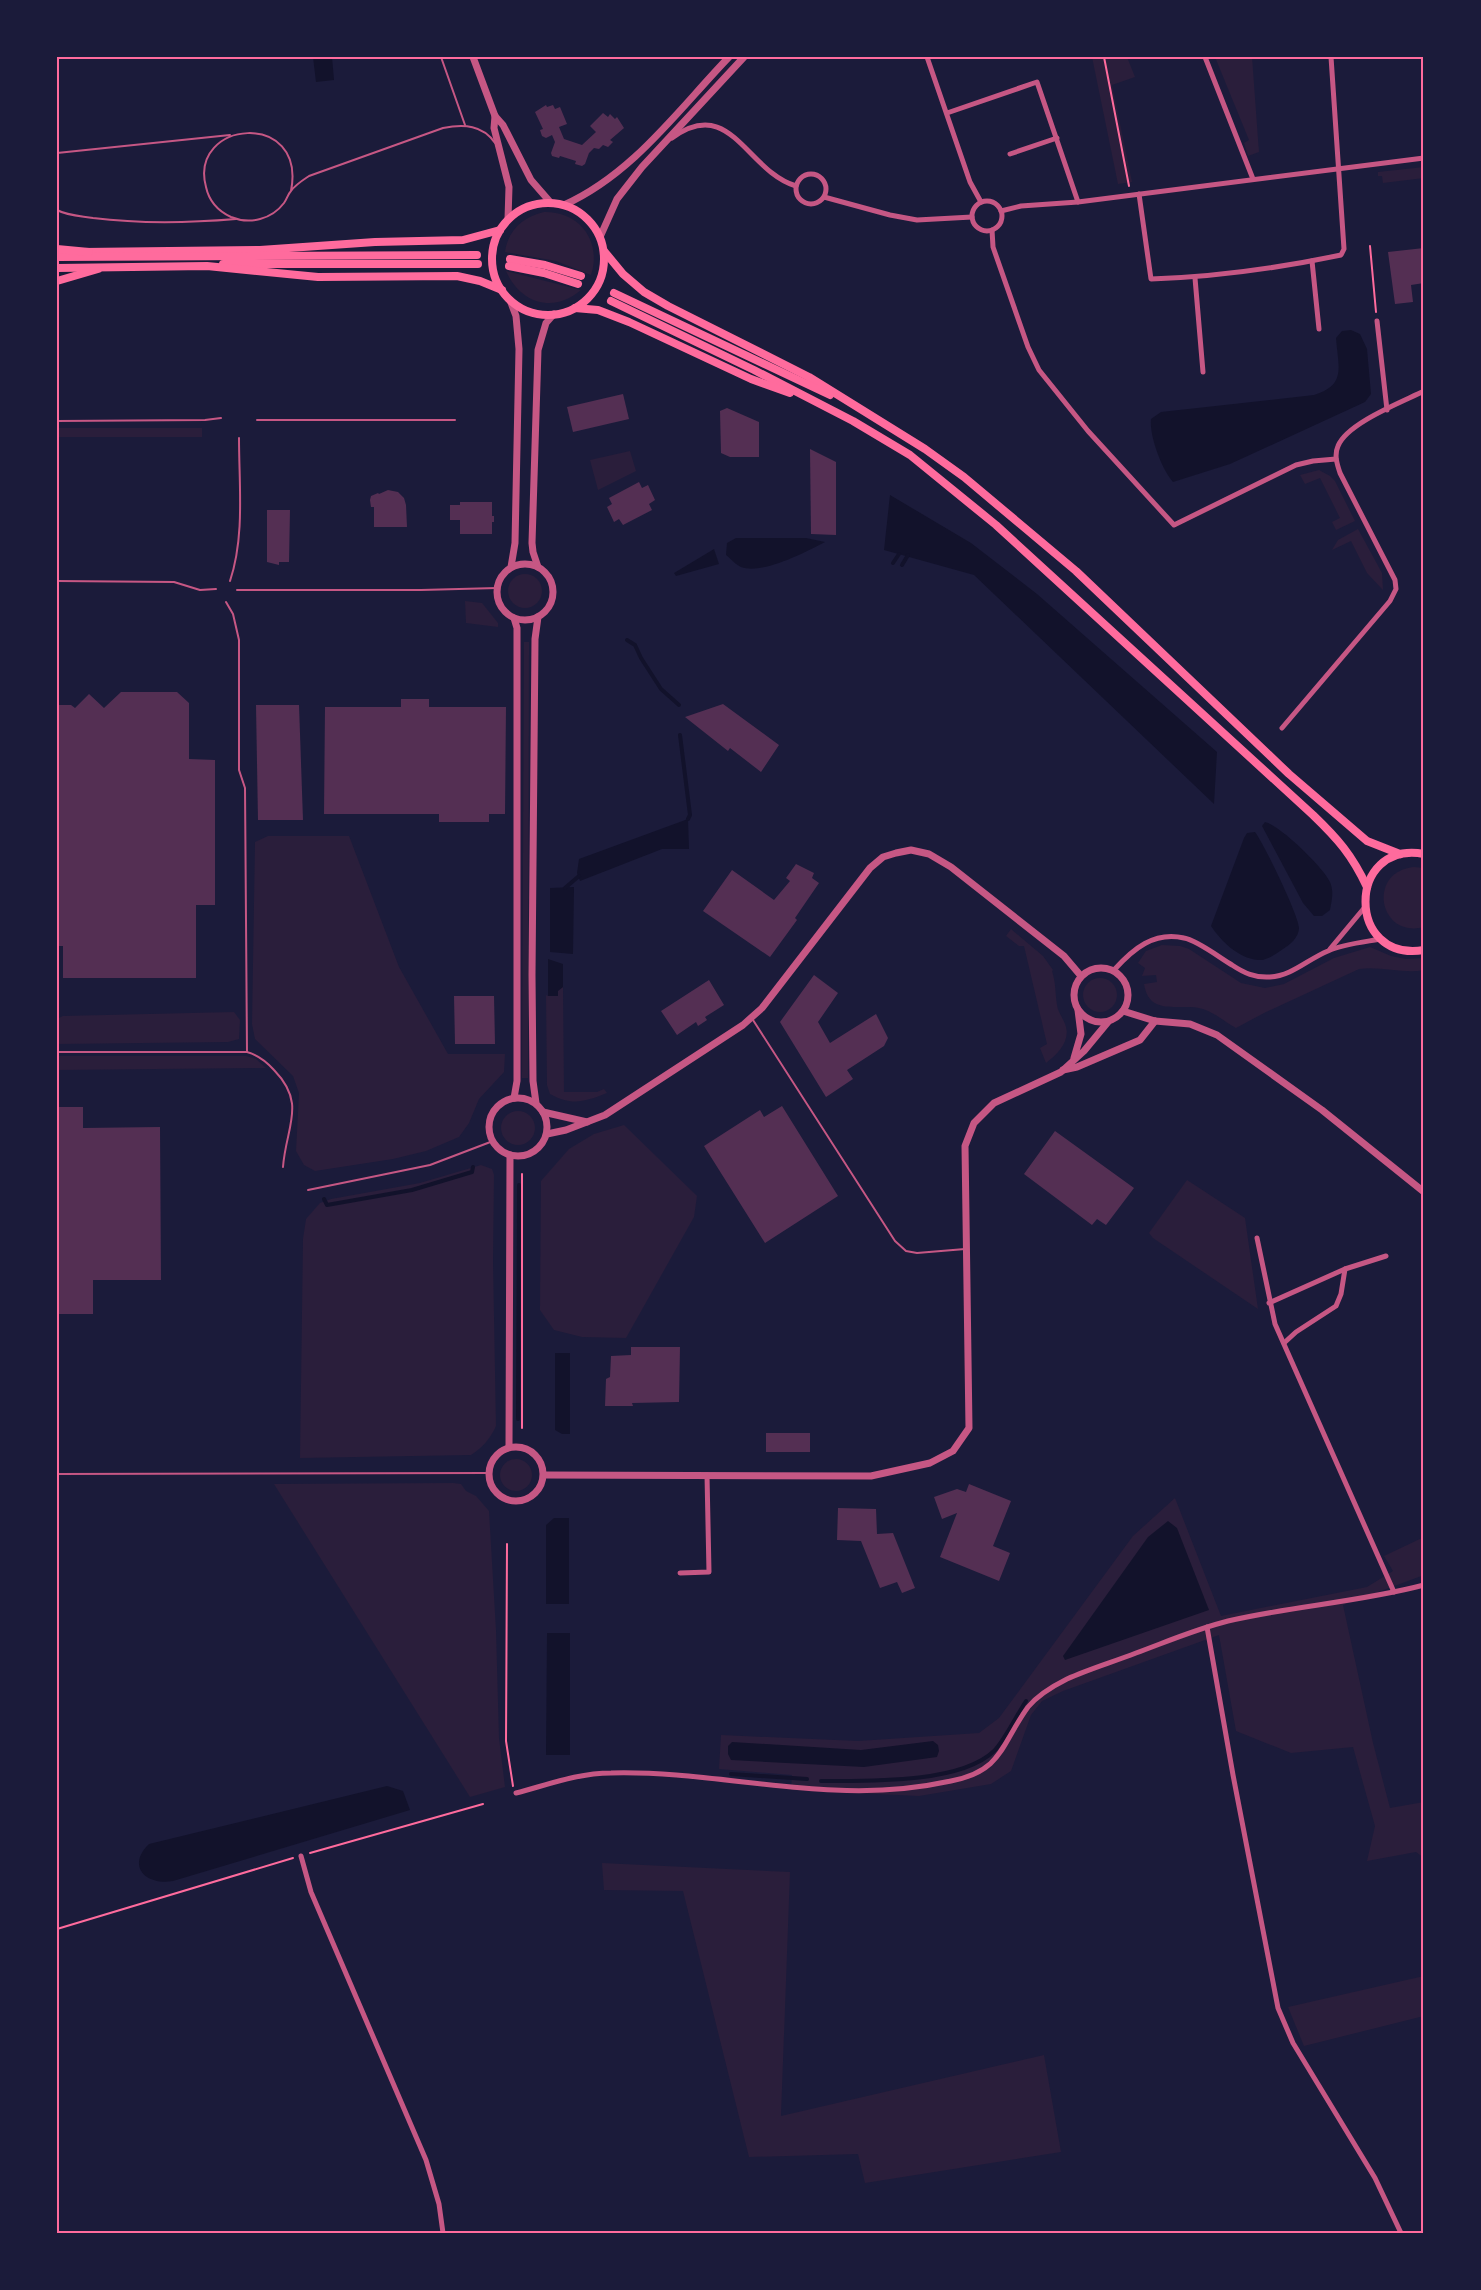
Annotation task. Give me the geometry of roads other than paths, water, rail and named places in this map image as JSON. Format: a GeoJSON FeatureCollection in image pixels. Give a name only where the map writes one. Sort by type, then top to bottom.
{"type":"FeatureCollection","features":[{"type":"Feature","properties":{"kind":"main road"},"geometry":{"type":"LineString","coordinates":[[551,203],[564,205],[586,217],[600,237],[603,268],[598,285],[588,298],[574,308],[554,314],[531,312],[510,300],[502,290],[494,273],[492,260],[495,242],[508,219],[525,208],[551,203]]}},
{"type":"Feature","properties":{"kind":"main road"},"geometry":{"type":"LineString","coordinates":[[57,253],[260,250],[375,242],[463,240],[500,230]]}},
{"type":"Feature","properties":{"kind":"main road"},"geometry":{"type":"LineString","coordinates":[[603,251],[623,274],[660,301],[809,377],[925,449],[964,477],[1077,571],[1289,774],[1367,841],[1400,854]]}},
{"type":"Feature","properties":{"kind":"main road"},"geometry":{"type":"LineString","coordinates":[[57,253],[478,259],[207,266]]}},
{"type":"Feature","properties":{"kind":"main road"},"geometry":{"type":"LineString","coordinates":[[510,262],[544,273],[579,280]]}},
{"type":"Feature","properties":{"kind":"main road"},"geometry":{"type":"LineString","coordinates":[[57,268],[207,266],[295,275],[458,276],[480,281],[502,290]]}},
{"type":"Feature","properties":{"kind":"main road"},"geometry":{"type":"LineString","coordinates":[[57,281],[98,268]]}},
{"type":"Feature","properties":{"kind":"main road"},"geometry":{"type":"LineString","coordinates":[[849,403],[613,297],[910,454],[996,525],[1313,815],[1350,855],[1367,887]]}},
{"type":"Feature","properties":{"kind":"main road"},"geometry":{"type":"LineString","coordinates":[[574,308],[598,310],[629,322],[751,379],[819,404]]}},
{"type":"Feature","properties":{"kind":"main road"},"geometry":{"type":"LineString","coordinates":[[1424,854],[1413,852],[1400,854],[1381,865],[1372,875],[1367,887],[1365,907],[1367,919],[1381,939],[1400,949],[1424,950]]}},
{"type":"Feature","properties":{"kind":"street"},"geometry":{"type":"LineString","coordinates":[[473,57],[495,116],[503,125],[531,180],[551,203]]}},
{"type":"Feature","properties":{"kind":"street"},"geometry":{"type":"LineString","coordinates":[[564,205],[593,191],[616,175],[729,57]]}},
{"type":"Feature","properties":{"kind":"street"},"geometry":{"type":"LineString","coordinates":[[600,237],[618,199],[642,167],[744,57]]}},
{"type":"Feature","properties":{"kind":"street"},"geometry":{"type":"LineString","coordinates":[[927,57],[970,182],[981,202]]}},
{"type":"Feature","properties":{"kind":"street"},"geometry":{"type":"LineString","coordinates":[[1205,57],[1253,179]]}},
{"type":"Feature","properties":{"kind":"street"},"geometry":{"type":"LineString","coordinates":[[1139,194],[1151,279],[1195,278],[1341,255],[1344,249],[1330,57]]}},
{"type":"Feature","properties":{"kind":"street"},"geometry":{"type":"LineString","coordinates":[[947,113],[1037,82],[1078,202]]}},
{"type":"Feature","properties":{"kind":"street"},"geometry":{"type":"LineString","coordinates":[[495,116],[494,128],[509,187],[508,219]]}},
{"type":"Feature","properties":{"kind":"street"},"geometry":{"type":"LineString","coordinates":[[666,142],[690,127],[700,124],[724,128],[766,170],[786,183],[796,186]]}},
{"type":"Feature","properties":{"kind":"street"},"geometry":{"type":"LineString","coordinates":[[1010,154],[1057,138]]}},
{"type":"Feature","properties":{"kind":"street"},"geometry":{"type":"LineString","coordinates":[[1001,212],[1021,207],[1078,202],[1424,158]]}},
{"type":"Feature","properties":{"kind":"street"},"geometry":{"type":"LineString","coordinates":[[796,186],[803,176],[809,174],[817,176],[823,181],[826,189],[824,197]]}},
{"type":"Feature","properties":{"kind":"street"},"geometry":{"type":"LineString","coordinates":[[796,186],[800,199],[805,203],[812,204],[824,197],[916,220],[972,217]]}},
{"type":"Feature","properties":{"kind":"street"},"geometry":{"type":"LineString","coordinates":[[989,201],[997,204],[1001,212],[1002,219],[992,230],[979,228],[972,217],[974,208],[981,202],[989,201]]}},
{"type":"Feature","properties":{"kind":"street"},"geometry":{"type":"LineString","coordinates":[[992,230],[993,247],[1039,370],[1088,431],[1173,525],[1296,465],[1335,459]]}},
{"type":"Feature","properties":{"kind":"street"},"geometry":{"type":"LineString","coordinates":[[1312,261],[1319,329]]}},
{"type":"Feature","properties":{"kind":"street"},"geometry":{"type":"LineString","coordinates":[[1195,278],[1203,372]]}},
{"type":"Feature","properties":{"kind":"street"},"geometry":{"type":"LineString","coordinates":[[510,300],[516,316],[519,349],[515,543],[511,567]]}},
{"type":"Feature","properties":{"kind":"street"},"geometry":{"type":"LineString","coordinates":[[538,567],[527,563],[511,567],[502,576],[497,588],[499,602],[514,618],[526,620],[538,617],[549,606],[553,593],[550,580],[538,567],[532,552],[532,543],[538,350],[546,323],[554,314]]}},
{"type":"Feature","properties":{"kind":"street"},"geometry":{"type":"LineString","coordinates":[[1377,321],[1387,410]]}},
{"type":"Feature","properties":{"kind":"street"},"geometry":{"type":"LineString","coordinates":[[1282,728],[1390,601],[1396,589],[1395,580],[1340,473],[1335,459],[1338,446],[1345,435],[1424,391]]}},
{"type":"Feature","properties":{"kind":"street"},"geometry":{"type":"LineString","coordinates":[[536,1103],[514,1098],[503,1102],[492,1114],[489,1131],[500,1150],[510,1155],[523,1156],[533,1152],[542,1144],[547,1134],[547,1123],[534,1095],[532,963],[535,639],[538,617]]}},
{"type":"Feature","properties":{"kind":"street"},"geometry":{"type":"LineString","coordinates":[[514,618],[518,628],[519,706],[517,1081],[514,1098]]}},
{"type":"Feature","properties":{"kind":"street"},"geometry":{"type":"LineString","coordinates":[[547,1134],[605,1115],[678,1069],[752,1018],[870,868],[883,857],[911,850],[929,854],[951,867],[1064,956],[1081,976]]}},
{"type":"Feature","properties":{"kind":"street"},"geometry":{"type":"LineString","coordinates":[[1329,950],[1365,907]]}},
{"type":"Feature","properties":{"kind":"street"},"geometry":{"type":"LineString","coordinates":[[1114,970],[1131,951],[1161,937],[1186,938],[1241,971],[1258,978],[1273,977],[1292,971],[1329,950],[1381,939]]}},
{"type":"Feature","properties":{"kind":"street"},"geometry":{"type":"LineString","coordinates":[[544,1475],[871,1476],[930,1463],[953,1451],[969,1428],[965,1146],[974,1122],[994,1103],[1064,1070],[1108,1022],[1123,1011],[1128,1003],[1129,993],[1121,976],[1114,970],[1095,968],[1081,976],[1074,992],[1081,1034],[1073,1060]]}},
{"type":"Feature","properties":{"kind":"street"},"geometry":{"type":"LineString","coordinates":[[1077,1009],[1090,1020],[1108,1022]]}},
{"type":"Feature","properties":{"kind":"street"},"geometry":{"type":"LineString","coordinates":[[1123,1011],[1155,1021],[1190,1024],[1217,1035],[1322,1110],[1424,1192]]}},
{"type":"Feature","properties":{"kind":"street"},"geometry":{"type":"LineString","coordinates":[[1064,1070],[1077,1067],[1140,1040],[1155,1021]]}},
{"type":"Feature","properties":{"kind":"street"},"geometry":{"type":"LineString","coordinates":[[543,1112],[589,1122]]}},
{"type":"Feature","properties":{"kind":"street"},"geometry":{"type":"LineString","coordinates":[[509,1447],[510,1155]]}},
{"type":"Feature","properties":{"kind":"street"},"geometry":{"type":"LineString","coordinates":[[1257,1238],[1269,1303],[1284,1343],[1394,1592]]}},
{"type":"Feature","properties":{"kind":"street"},"geometry":{"type":"LineString","coordinates":[[1269,1303],[1345,1269],[1386,1256]]}},
{"type":"Feature","properties":{"kind":"street"},"geometry":{"type":"LineString","coordinates":[[1284,1343],[1296,1332],[1336,1306],[1341,1294],[1345,1269]]}},
{"type":"Feature","properties":{"kind":"street"},"geometry":{"type":"LineString","coordinates":[[522,1446],[534,1453],[543,1466],[544,1475],[539,1488],[533,1495],[516,1501],[506,1499],[495,1491],[491,1486],[488,1473],[494,1456],[509,1447],[522,1446]]}},
{"type":"Feature","properties":{"kind":"street"},"geometry":{"type":"LineString","coordinates":[[680,1573],[709,1572],[707,1475]]}},
{"type":"Feature","properties":{"kind":"street"},"geometry":{"type":"LineString","coordinates":[[516,1793],[567,1779],[612,1773],[716,1778],[833,1790],[889,1788],[951,1781],[966,1777],[991,1765],[1029,1706],[1054,1686],[1068,1679],[1228,1621],[1424,1585]]}},
{"type":"Feature","properties":{"kind":"street"},"geometry":{"type":"LineString","coordinates":[[1207,1627],[1234,1785],[1278,2008],[1293,2043],[1375,2178],[1401,2233]]}},
{"type":"Feature","properties":{"kind":"street"},"geometry":{"type":"LineString","coordinates":[[301,1856],[311,1892],[426,2160],[439,2204],[443,2233]]}},
{"type":"Feature","properties":{"kind":"lane"},"geometry":{"type":"LineString","coordinates":[[441,57],[466,126]]}},
{"type":"Feature","properties":{"kind":"lane"},"geometry":{"type":"LineString","coordinates":[[233,134],[218,145],[207,160],[205,184],[208,196],[216,207],[225,214],[248,221],[269,216],[279,209],[291,191],[309,176],[443,128],[478,127],[485,131],[498,147]]}},
{"type":"Feature","properties":{"kind":"lane"},"geometry":{"type":"LineString","coordinates":[[57,153],[245,132],[258,133],[280,144],[287,154],[292,166],[291,191]]}},
{"type":"Feature","properties":{"kind":"lane"},"geometry":{"type":"LineString","coordinates":[[57,210],[74,216],[128,222],[183,223],[237,219]]}},
{"type":"Feature","properties":{"kind":"lane"},"geometry":{"type":"LineString","coordinates":[[57,421],[222,418]]}},
{"type":"Feature","properties":{"kind":"lane"},"geometry":{"type":"LineString","coordinates":[[257,420],[455,420]]}},
{"type":"Feature","properties":{"kind":"lane"},"geometry":{"type":"LineString","coordinates":[[230,581],[238,535],[239,438]]}},
{"type":"Feature","properties":{"kind":"lane"},"geometry":{"type":"LineString","coordinates":[[57,581],[174,582],[200,590],[216,589]]}},
{"type":"Feature","properties":{"kind":"lane"},"geometry":{"type":"LineString","coordinates":[[237,590],[497,588]]}},
{"type":"Feature","properties":{"kind":"lane"},"geometry":{"type":"LineString","coordinates":[[226,602],[233,614],[239,640],[239,770],[245,788],[247,1052]]}},
{"type":"Feature","properties":{"kind":"lane"},"geometry":{"type":"LineString","coordinates":[[752,1018],[896,1241],[906,1251],[917,1253],[966,1248]]}},
{"type":"Feature","properties":{"kind":"lane"},"geometry":{"type":"LineString","coordinates":[[57,1052],[247,1052],[257,1055],[283,1079],[294,1102],[283,1167]]}},
{"type":"Feature","properties":{"kind":"lane"},"geometry":{"type":"LineString","coordinates":[[308,1190],[430,1165],[493,1141]]}},
{"type":"Feature","properties":{"kind":"lane"},"geometry":{"type":"LineString","coordinates":[[57,1474],[488,1473]]}},
{"type":"Feature","properties":{"kind":"waterway"},"geometry":{"type":"LineString","coordinates":[[893,563],[899,554]]}},
{"type":"Feature","properties":{"kind":"waterway"},"geometry":{"type":"LineString","coordinates":[[902,565],[908,555]]}},
{"type":"Feature","properties":{"kind":"waterway"},"geometry":{"type":"LineString","coordinates":[[627,640],[635,645],[661,689],[679,705]]}},
{"type":"Feature","properties":{"kind":"waterway"},"geometry":{"type":"LineString","coordinates":[[680,735],[690,815],[688,819]]}},
{"type":"Feature","properties":{"kind":"waterway"},"geometry":{"type":"LineString","coordinates":[[565,888],[579,876]]}},
{"type":"Feature","properties":{"kind":"waterway"},"geometry":{"type":"LineString","coordinates":[[324,1199],[327,1205],[412,1190],[472,1172],[473,1167]]}},
{"type":"Feature","properties":{"kind":"waterway"},"geometry":{"type":"LineString","coordinates":[[518,1419],[519,1185]]}},
{"type":"Feature","properties":{"kind":"waterway"},"geometry":{"type":"LineString","coordinates":[[821,1781],[887,1780],[959,1770],[979,1762],[998,1747],[1026,1701]]}},
{"type":"Feature","properties":{"kind":"waterway"},"geometry":{"type":"LineString","coordinates":[[731,1774],[807,1779]]}}]}
